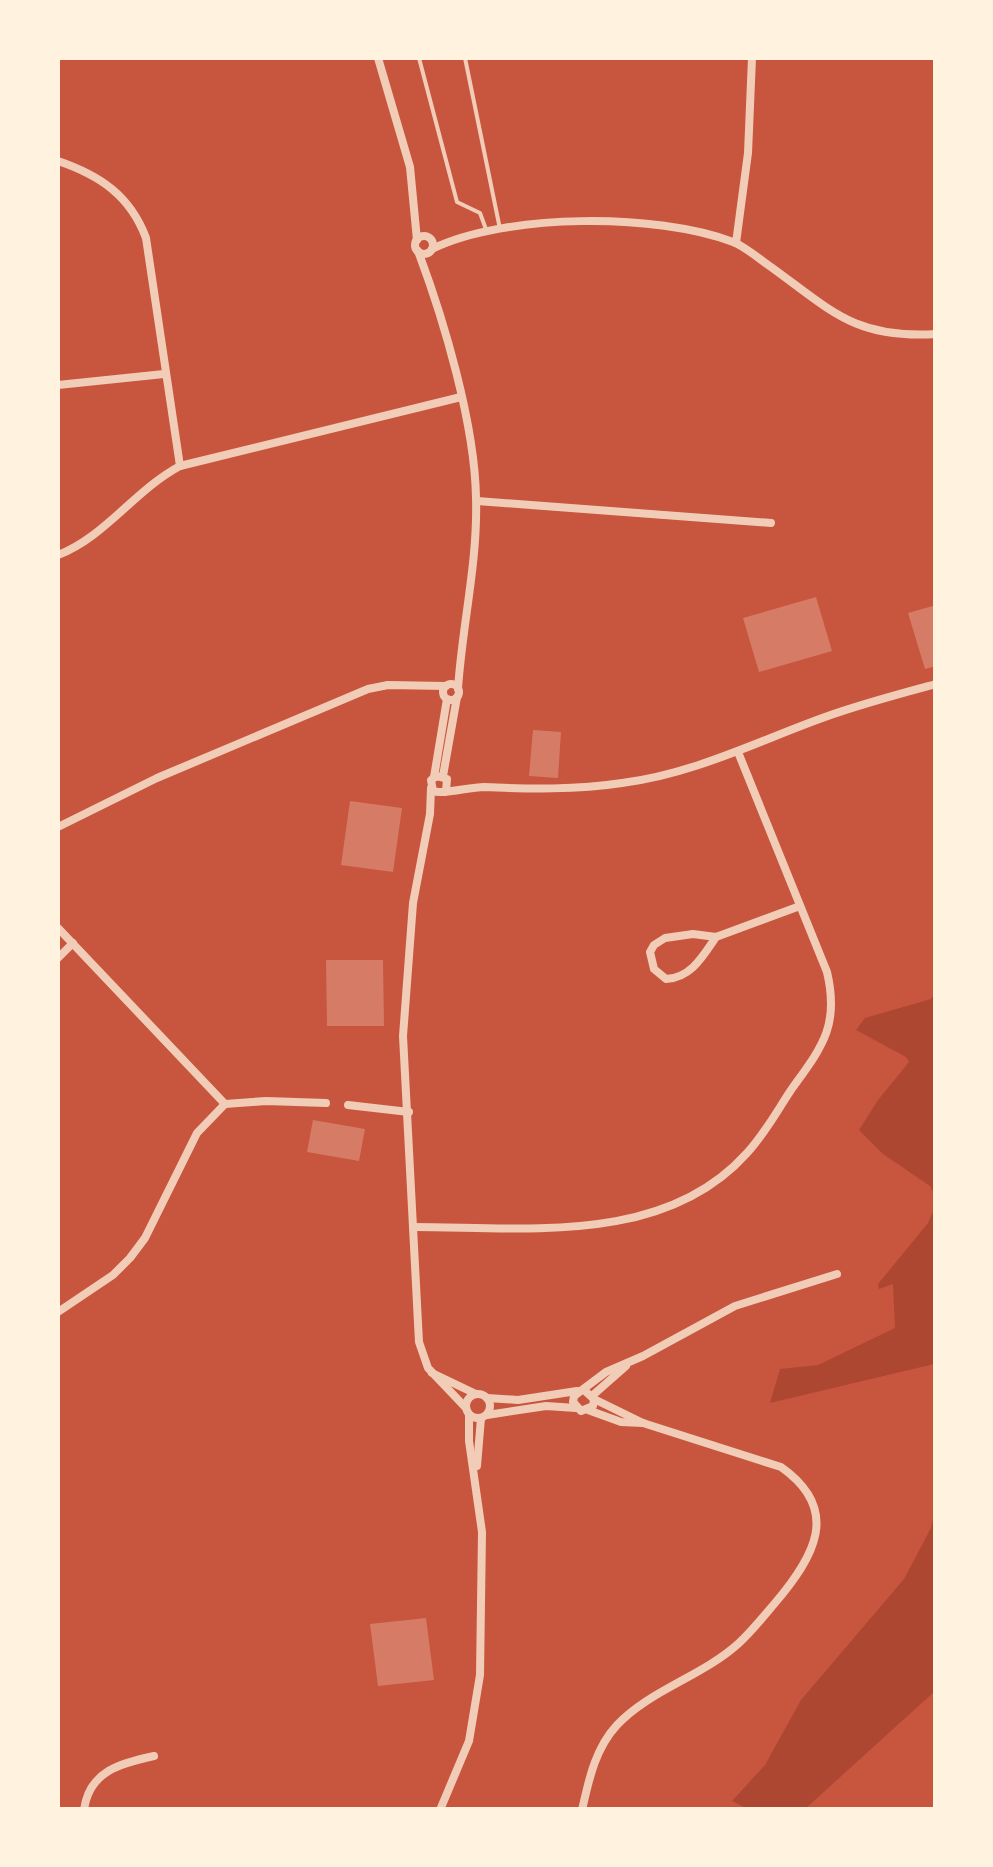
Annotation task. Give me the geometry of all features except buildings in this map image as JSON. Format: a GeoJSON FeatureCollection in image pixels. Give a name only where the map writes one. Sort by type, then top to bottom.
{"type":"FeatureCollection","features":[{"type":"Feature","properties":{"kind":"street"},"geometry":{"type":"LineString","coordinates":[[378,58],[404,145],[416,214],[427,243],[428,278]]}},
{"type":"Feature","properties":{"kind":"street"},"geometry":{"type":"LineString","coordinates":[[736,242],[748,153],[752,58]]}},
{"type":"Feature","properties":{"kind":"street"},"geometry":{"type":"LineString","coordinates":[[58,161],[117,191],[139,219],[146,238],[180,466]]}},
{"type":"Feature","properties":{"kind":"street"},"geometry":{"type":"LineString","coordinates":[[644,1423],[622,1422],[588,1410],[546,1406],[484,1416],[468,1412],[432,1372],[419,1342],[410,1112],[403,1036],[405,996],[413,903],[430,814],[430,788],[441,778],[460,662],[476,501],[474,461],[461,397],[418,251],[427,243],[500,230],[598,221],[660,224],[736,242],[835,315],[864,328],[890,334],[936,334]]}},
{"type":"Feature","properties":{"kind":"street"},"geometry":{"type":"LineString","coordinates":[[58,386],[164,374]]}},
{"type":"Feature","properties":{"kind":"street"},"geometry":{"type":"LineString","coordinates":[[58,555],[78,546],[142,491],[180,466],[461,397]]}},
{"type":"Feature","properties":{"kind":"street"},"geometry":{"type":"LineString","coordinates":[[476,501],[770,522]]}},
{"type":"Feature","properties":{"kind":"street"},"geometry":{"type":"LineString","coordinates":[[58,827],[157,778],[338,701],[388,684],[453,689]]}},
{"type":"Feature","properties":{"kind":"street"},"geometry":{"type":"LineString","coordinates":[[430,788],[436,794],[465,787],[524,789],[623,783],[738,752],[825,716],[936,684]]}},
{"type":"Feature","properties":{"kind":"street"},"geometry":{"type":"LineString","coordinates":[[424,686],[446,698]]}},
{"type":"Feature","properties":{"kind":"street"},"geometry":{"type":"LineString","coordinates":[[441,778],[446,698],[453,689]]}},
{"type":"Feature","properties":{"kind":"street"},"geometry":{"type":"LineString","coordinates":[[413,1228],[622,1222],[666,1208],[714,1181],[746,1154],[827,1037],[833,997],[827,972],[738,752]]}},
{"type":"Feature","properties":{"kind":"street"},"geometry":{"type":"LineString","coordinates":[[441,778],[465,787]]}},
{"type":"Feature","properties":{"kind":"street"},"geometry":{"type":"LineString","coordinates":[[430,814],[449,785],[441,778]]}},
{"type":"Feature","properties":{"kind":"street"},"geometry":{"type":"LineString","coordinates":[[716,936],[694,967],[684,974],[666,979],[654,969],[650,952],[665,938],[716,936],[800,906]]}},
{"type":"Feature","properties":{"kind":"street"},"geometry":{"type":"LineString","coordinates":[[58,928],[224,1104]]}},
{"type":"Feature","properties":{"kind":"street"},"geometry":{"type":"LineString","coordinates":[[58,958],[73,944]]}},
{"type":"Feature","properties":{"kind":"street"},"geometry":{"type":"LineString","coordinates":[[58,1312],[114,1275],[130,1258],[145,1238],[197,1133],[224,1104],[326,1104]]}},
{"type":"Feature","properties":{"kind":"street"},"geometry":{"type":"LineString","coordinates":[[348,1105],[410,1112]]}},
{"type":"Feature","properties":{"kind":"street"},"geometry":{"type":"LineString","coordinates":[[576,1408],[574,1396],[587,1394],[606,1372],[734,1306],[838,1274]]}},
{"type":"Feature","properties":{"kind":"street"},"geometry":{"type":"LineString","coordinates":[[432,1372],[487,1398],[518,1400],[587,1394],[644,1423],[781,1466],[798,1478],[816,1508],[815,1536],[803,1569],[739,1644],[620,1722],[596,1756],[582,1810]]}},
{"type":"Feature","properties":{"kind":"street"},"geometry":{"type":"LineString","coordinates":[[440,1810],[469,1741],[480,1676],[483,1577],[476,1470],[466,1402],[476,1394]]}},
{"type":"Feature","properties":{"kind":"street"},"geometry":{"type":"LineString","coordinates":[[587,1394],[588,1410]]}},
{"type":"Feature","properties":{"kind":"street"},"geometry":{"type":"LineString","coordinates":[[476,1470],[484,1416],[490,1403],[487,1398]]}},
{"type":"Feature","properties":{"kind":"street"},"geometry":{"type":"LineString","coordinates":[[84,1810],[92,1784],[108,1770],[154,1756]]}},
{"type":"Feature","properties":{"kind":"lane"},"geometry":{"type":"LineString","coordinates":[[419,58],[457,202],[480,213],[486,232]]}},
{"type":"Feature","properties":{"kind":"lane"},"geometry":{"type":"LineString","coordinates":[[466,58],[500,230]]}},
{"type":"Feature","properties":{"kind":"shaded area"},"geometry":{"type":"Polygon","coordinates":[[[935,993],[935,1195],[930,1186],[883,1154],[859,1130],[909,1062],[856,1030],[865,1018],[931,999],[935,993]]]}},
{"type":"Feature","properties":{"kind":"shaded area"},"geometry":{"type":"Polygon","coordinates":[[[935,1207],[935,1371],[934,1364],[770,1403],[780,1369],[818,1365],[895,1328],[893,1284],[879,1289],[878,1284],[928,1223],[935,1207]]]}},
{"type":"Feature","properties":{"kind":"shaded area"},"geometry":{"type":"Polygon","coordinates":[[[935,1509],[935,1691],[805,1809],[748,1809],[732,1801],[765,1765],[801,1700],[904,1579],[931,1528],[935,1509]]]}}]}
